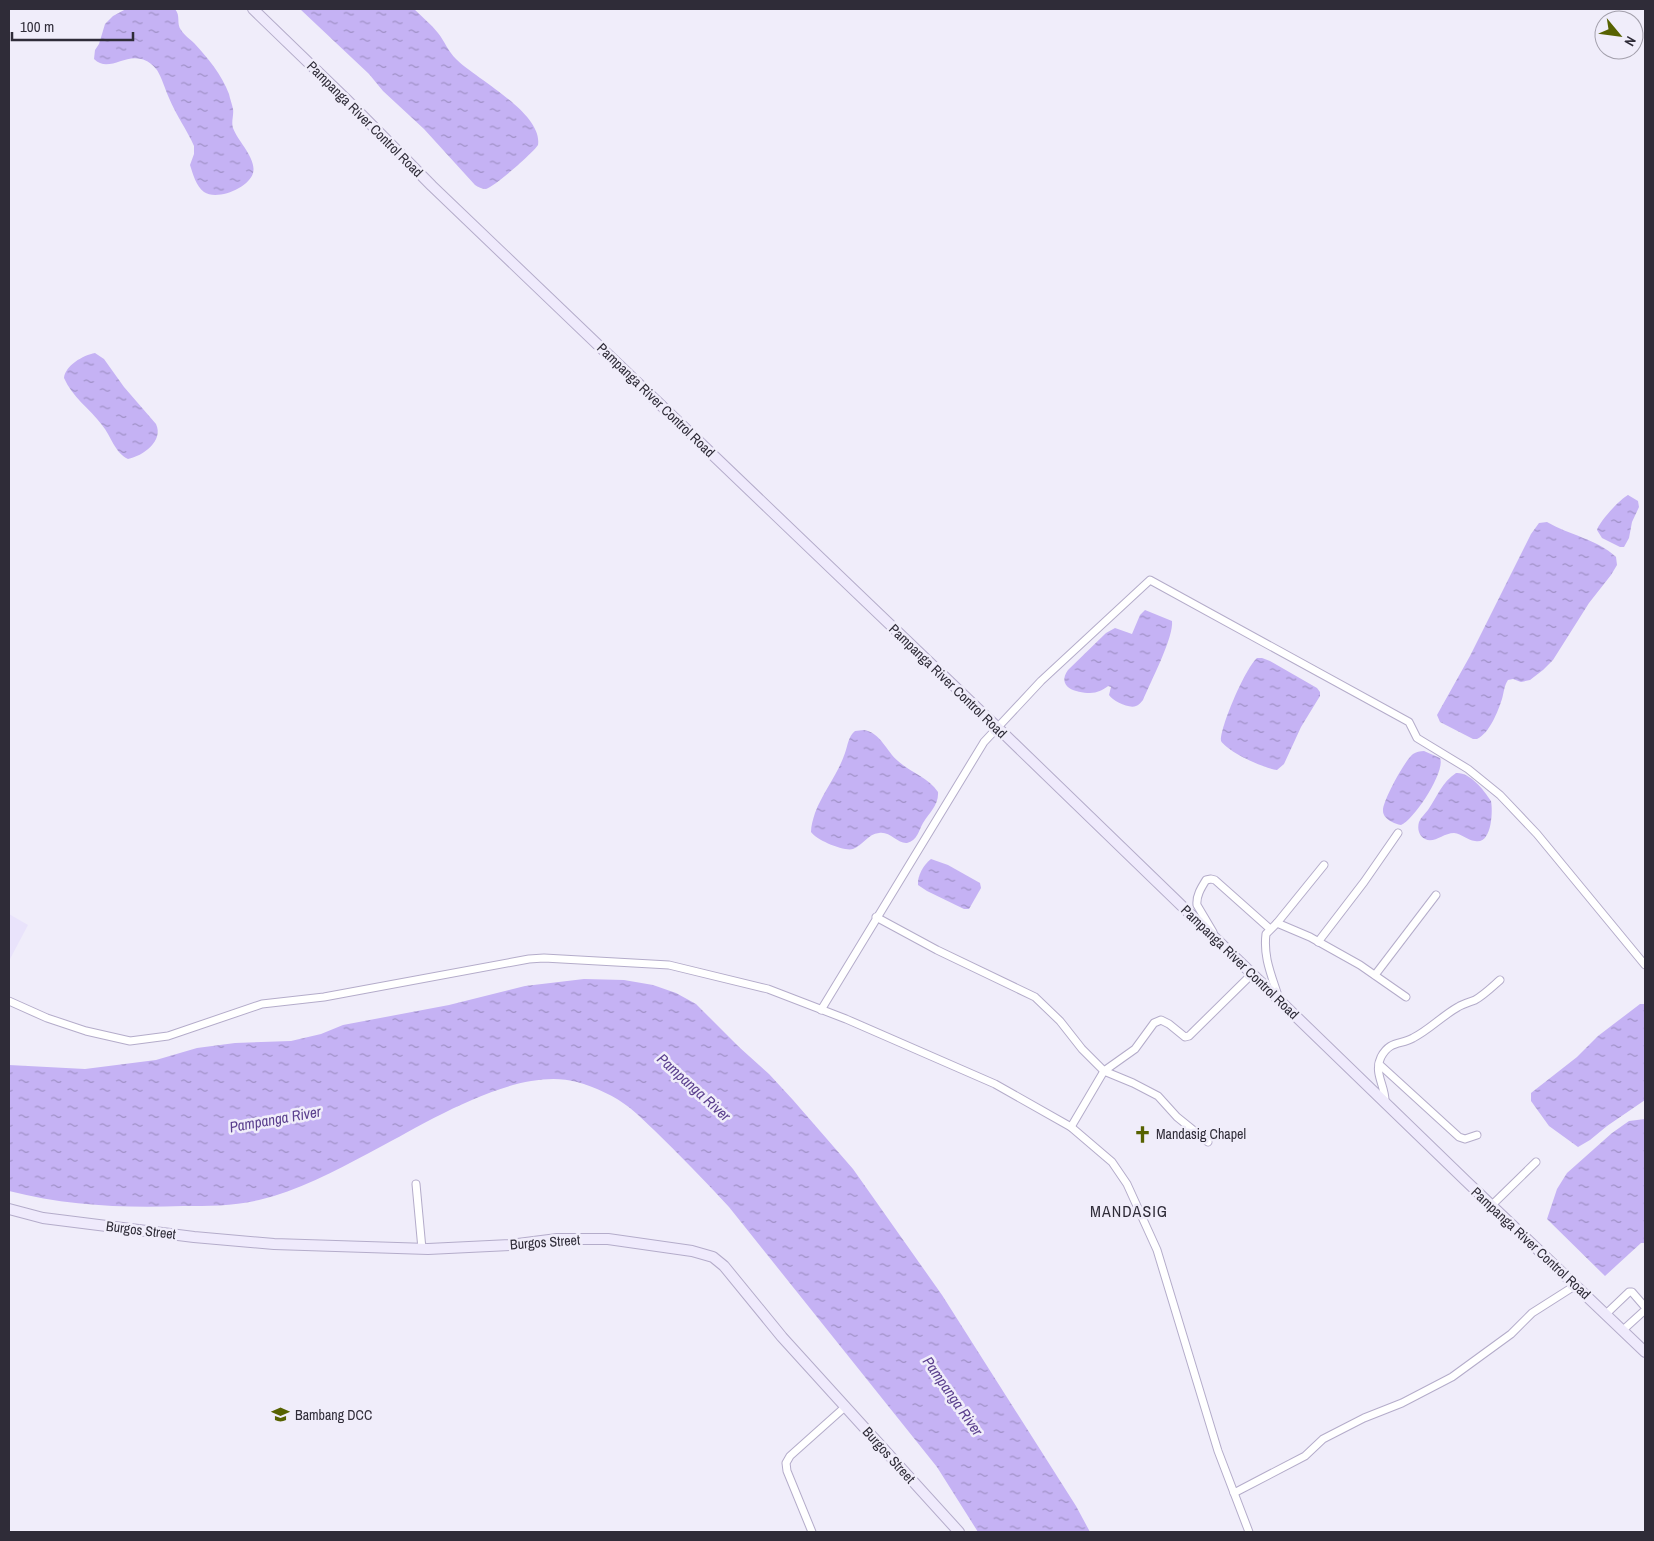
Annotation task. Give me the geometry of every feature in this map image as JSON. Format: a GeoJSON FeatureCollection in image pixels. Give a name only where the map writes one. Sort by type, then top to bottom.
{"type":"FeatureCollection","features":[{"type":"Feature","properties":{"kind":"main road","name":"Pampanga River Control Road"},"geometry":{"type":"LineString","coordinates":[[253,9],[346,98],[432,186],[1645,1352]]}},
{"type":"Feature","properties":{"kind":"main road","name":"Burgos Street"},"geometry":{"type":"LineString","coordinates":[[9,1209],[43,1218],[194,1237],[274,1244],[422,1249],[510,1245],[557,1239],[608,1239],[692,1251],[713,1257],[724,1266],[767,1319],[959,1532]]}},
{"type":"Feature","properties":{"kind":"street"},"geometry":{"type":"LineString","coordinates":[[821,1010],[984,742],[1041,681],[1150,580],[1409,722],[1417,738],[1468,769],[1500,795],[1537,834],[1645,965]]}},
{"type":"Feature","properties":{"kind":"street"},"geometry":{"type":"LineString","coordinates":[[1318,942],[1364,882],[1398,833]]}},
{"type":"Feature","properties":{"kind":"street"},"geometry":{"type":"LineString","coordinates":[[1280,1001],[1269,973],[1265,952],[1266,934],[1324,865]]}},
{"type":"Feature","properties":{"kind":"street"},"geometry":{"type":"LineString","coordinates":[[1218,941],[1197,902],[1202,885],[1211,878],[1270,929]]}},
{"type":"Feature","properties":{"kind":"street"},"geometry":{"type":"LineString","coordinates":[[1375,975],[1436,895]]}},
{"type":"Feature","properties":{"kind":"street"},"geometry":{"type":"LineString","coordinates":[[876,917],[937,950],[1035,996],[1104,1071],[1134,1083],[1158,1096],[1177,1117],[1208,1142]]}},
{"type":"Feature","properties":{"kind":"street"},"geometry":{"type":"LineString","coordinates":[[1277,923],[1318,942],[1360,965],[1406,996]]}},
{"type":"Feature","properties":{"kind":"street"},"geometry":{"type":"LineString","coordinates":[[9,1002],[47,1018],[86,1031],[130,1041],[168,1036],[262,1004],[324,997],[529,959],[544,958],[669,965],[768,989],[995,1084],[1071,1128],[1112,1162],[1127,1184],[1153,1242],[1218,1451],[1249,1532]]}},
{"type":"Feature","properties":{"kind":"street"},"geometry":{"type":"LineString","coordinates":[[1071,1128],[1104,1071],[1135,1049],[1154,1023],[1161,1020],[1185,1037],[1189,1036],[1252,974]]}},
{"type":"Feature","properties":{"kind":"street"},"geometry":{"type":"LineString","coordinates":[[1385,1102],[1378,1078],[1381,1057],[1396,1042],[1413,1038],[1459,1006],[1481,996],[1500,980]]}},
{"type":"Feature","properties":{"kind":"street"},"geometry":{"type":"LineString","coordinates":[[1380,1064],[1459,1137],[1465,1139],[1477,1135]]}},
{"type":"Feature","properties":{"kind":"street"},"geometry":{"type":"LineString","coordinates":[[1492,1205],[1536,1162]]}},
{"type":"Feature","properties":{"kind":"street"},"geometry":{"type":"LineString","coordinates":[[416,1184],[422,1249]]}},
{"type":"Feature","properties":{"kind":"street"},"geometry":{"type":"LineString","coordinates":[[1234,1493],[1305,1456],[1323,1440],[1364,1418],[1402,1403],[1452,1377],[1511,1334],[1532,1313],[1576,1285]]}},
{"type":"Feature","properties":{"kind":"street"},"geometry":{"type":"LineString","coordinates":[[1606,1314],[1632,1292],[1645,1309],[1622,1330]]}},
{"type":"Feature","properties":{"kind":"street"},"geometry":{"type":"LineString","coordinates":[[812,1532],[786,1471],[786,1463],[790,1456],[846,1406]]}},
{"type":"Feature","properties":{"kind":"shaded area"},"geometry":{"type":"Polygon","coordinates":[[[9,914],[28,925],[9,961],[9,914]]]}},
{"type":"Feature","properties":{"kind":"water"},"geometry":{"type":"Polygon","coordinates":[[[126,9],[175,9],[178,14],[181,30],[219,73],[232,105],[233,128],[252,162],[253,173],[245,184],[239,188],[232,192],[217,195],[204,192],[199,187],[190,165],[194,154],[194,146],[172,104],[159,73],[152,65],[135,58],[111,64],[99,63],[94,59],[95,50],[99,44],[105,24],[113,16],[126,9]]]}},
{"type":"Feature","properties":{"kind":"water"},"geometry":{"type":"Polygon","coordinates":[[[300,9],[414,9],[435,30],[456,59],[520,109],[537,133],[538,145],[491,187],[486,189],[475,185],[424,129],[300,9]]]}},
{"type":"Feature","properties":{"kind":"water"},"geometry":{"type":"Polygon","coordinates":[[[95,353],[104,359],[124,387],[156,424],[158,430],[155,442],[140,455],[128,459],[120,453],[102,425],[67,385],[64,378],[71,365],[85,356],[95,353]]]}},
{"type":"Feature","properties":{"kind":"water"},"geometry":{"type":"Polygon","coordinates":[[[1628,495],[1638,501],[1639,507],[1632,522],[1629,538],[1624,547],[1620,547],[1602,538],[1597,530],[1610,511],[1628,495]]]}},
{"type":"Feature","properties":{"kind":"water"},"geometry":{"type":"Polygon","coordinates":[[[1547,522],[1592,541],[1616,557],[1617,565],[1589,603],[1553,660],[1530,680],[1521,682],[1513,679],[1508,680],[1490,727],[1482,736],[1473,739],[1440,722],[1437,715],[1470,656],[1531,534],[1539,523],[1547,522]]]}},
{"type":"Feature","properties":{"kind":"water"},"geometry":{"type":"Polygon","coordinates":[[[1145,610],[1172,621],[1172,628],[1161,660],[1143,700],[1137,706],[1133,707],[1117,702],[1109,695],[1111,687],[1108,686],[1100,691],[1090,693],[1079,692],[1066,685],[1064,681],[1068,670],[1106,633],[1115,628],[1132,634],[1140,615],[1145,610]]]}},
{"type":"Feature","properties":{"kind":"water"},"geometry":{"type":"Polygon","coordinates":[[[1257,658],[1270,661],[1317,688],[1320,692],[1320,696],[1301,727],[1284,764],[1277,770],[1246,759],[1221,741],[1234,698],[1257,658]]]}},
{"type":"Feature","properties":{"kind":"water"},"geometry":{"type":"Polygon","coordinates":[[[864,730],[879,738],[898,761],[925,779],[938,792],[935,805],[915,838],[910,842],[900,842],[887,834],[879,833],[872,835],[853,849],[844,849],[824,842],[811,832],[815,813],[842,761],[848,741],[855,731],[864,730]]]}},
{"type":"Feature","properties":{"kind":"water"},"geometry":{"type":"Polygon","coordinates":[[[1424,751],[1440,758],[1441,764],[1434,784],[1421,805],[1407,821],[1401,825],[1396,824],[1387,819],[1384,814],[1386,799],[1409,758],[1415,753],[1424,751]]]}},
{"type":"Feature","properties":{"kind":"water"},"geometry":{"type":"Polygon","coordinates":[[[1456,773],[1461,773],[1471,778],[1491,801],[1492,812],[1488,833],[1481,841],[1475,841],[1454,833],[1432,840],[1425,839],[1419,832],[1419,822],[1443,785],[1456,773]]]}},
{"type":"Feature","properties":{"kind":"water"},"geometry":{"type":"Polygon","coordinates":[[[931,859],[948,865],[980,883],[981,888],[969,909],[964,909],[918,885],[922,870],[931,859]]]}},
{"type":"Feature","properties":{"kind":"water","name":"Pampanga River"},"geometry":{"type":"Polygon","coordinates":[[[584,979],[624,980],[653,985],[676,993],[696,1004],[769,1074],[793,1100],[853,1169],[942,1295],[1076,1506],[1090,1532],[978,1532],[937,1467],[729,1207],[683,1158],[633,1111],[611,1096],[584,1084],[552,1079],[526,1082],[498,1090],[442,1114],[316,1180],[273,1196],[250,1202],[212,1206],[117,1206],[52,1200],[9,1191],[9,1065],[85,1069],[156,1060],[197,1048],[235,1043],[291,1041],[321,1034],[343,1025],[449,1005],[525,986],[584,979]]]}},
{"type":"Feature","properties":{"kind":"water"},"geometry":{"type":"Polygon","coordinates":[[[1640,1004],[1645,1004],[1645,1100],[1578,1147],[1549,1126],[1531,1101],[1531,1093],[1577,1057],[1598,1036],[1640,1004]]]}},
{"type":"Feature","properties":{"kind":"water"},"geometry":{"type":"Polygon","coordinates":[[[1645,1119],[1645,1243],[1641,1243],[1605,1276],[1547,1219],[1557,1189],[1567,1173],[1612,1133],[1629,1121],[1645,1119]]]}},
{"type":"Feature","properties":{"kind":"place","name":"Mandasig Chapel"},"geometry":{"type":"Point","coordinates":[1142,1134]}},
{"type":"Feature","properties":{"kind":"place","name":"Bambang DCC"},"geometry":{"type":"Point","coordinates":[281,1415]}},
{"type":"Feature","properties":{"kind":"district","name":"MANDASIG"},"geometry":{"type":"Point","coordinates":[1129,1211]}}]}
